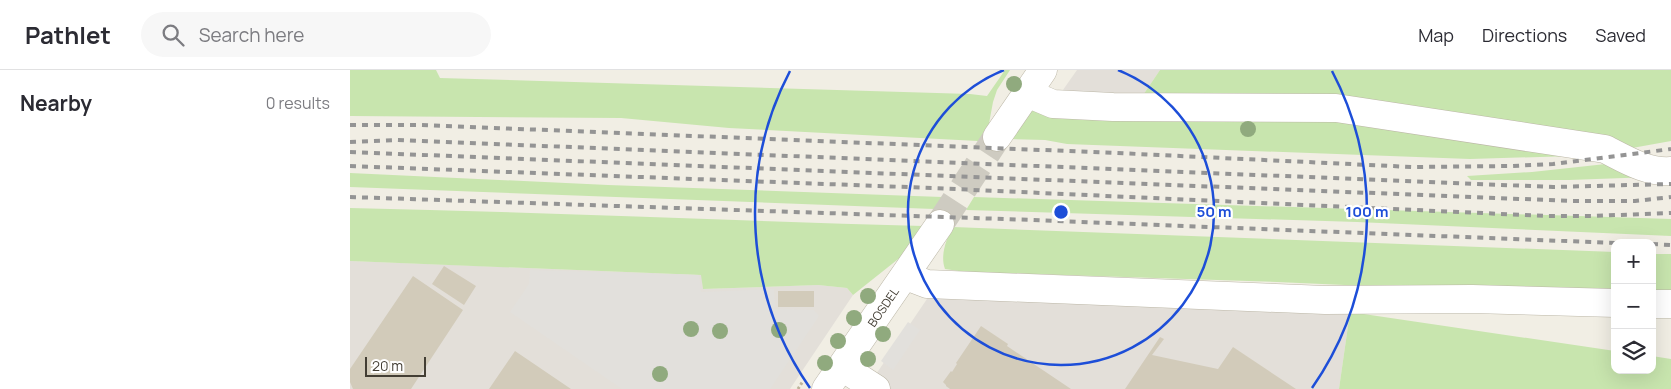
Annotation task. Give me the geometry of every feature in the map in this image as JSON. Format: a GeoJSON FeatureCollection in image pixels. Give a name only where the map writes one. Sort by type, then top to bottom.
{"type":"FeatureCollection","features":[{"type":"Feature","properties":{"kind":"street"},"geometry":{"type":"LineString","coordinates":[[997,137],[1043,70]]}},
{"type":"Feature","properties":{"kind":"street"},"geometry":{"type":"LineString","coordinates":[[1026,93],[1053,104],[1122,107],[1336,108],[1605,149],[1635,164],[1660,172],[1671,171]]}},
{"type":"Feature","properties":{"kind":"street","name":"BOSDEL"},"geometry":{"type":"LineString","coordinates":[[826,389],[906,276],[940,224]]}},
{"type":"Feature","properties":{"kind":"street"},"geometry":{"type":"LineString","coordinates":[[906,276],[927,284],[1246,297],[1325,300],[1472,299],[1611,303]]}},
{"type":"Feature","properties":{"kind":"street"},"geometry":{"type":"LineString","coordinates":[[1656,304],[1671,304]]}},
{"type":"Feature","properties":{"kind":"street"},"geometry":{"type":"LineString","coordinates":[[842,366],[876,389]]}},
{"type":"Feature","properties":{"kind":"shaded area"},"geometry":{"type":"Polygon","coordinates":[[[1077,70],[1160,70],[1139,101],[1058,97],[1077,70]]]}},
{"type":"Feature","properties":{"kind":"shaded area"},"geometry":{"type":"Polygon","coordinates":[[[350,261],[702,275],[703,289],[818,285],[847,288],[853,295],[790,389],[350,389],[350,261]]]}},
{"type":"Feature","properties":{"kind":"shaded area"},"geometry":{"type":"Polygon","coordinates":[[[530,270],[699,275],[701,292],[774,289],[775,309],[814,310],[819,316],[770,389],[622,389],[510,312],[529,284],[530,270]]]}},
{"type":"Feature","properties":{"kind":"shaded area"},"geometry":{"type":"Polygon","coordinates":[[[929,296],[1350,312],[1339,389],[866,389],[929,296]]]}},
{"type":"Feature","properties":{"kind":"shaded area"},"geometry":{"type":"Polygon","coordinates":[[[908,322],[920,330],[893,370],[881,361],[908,322]]]}},
{"type":"Feature","properties":{"kind":"green space"},"geometry":{"type":"Polygon","coordinates":[[[350,70],[436,70],[440,78],[987,96],[1005,70],[1010,70],[997,90],[988,129],[978,141],[729,128],[621,118],[350,116],[350,70]]]}},
{"type":"Feature","properties":{"kind":"green space"},"geometry":{"type":"Polygon","coordinates":[[[1160,70],[1671,70],[1671,141],[1621,150],[1139,101],[1160,70]]]}},
{"type":"Feature","properties":{"kind":"green space"},"geometry":{"type":"Polygon","coordinates":[[[1063,109],[1257,110],[1572,156],[1470,159],[1067,144],[1045,140],[1008,139],[1032,111],[1063,109]]]}},
{"type":"Feature","properties":{"kind":"green space"},"geometry":{"type":"Polygon","coordinates":[[[1615,163],[1652,177],[1569,180],[1471,180],[1467,176],[1532,172],[1615,163]]]}},
{"type":"Feature","properties":{"kind":"green space"},"geometry":{"type":"Polygon","coordinates":[[[350,173],[608,185],[942,197],[934,209],[350,187],[350,173]]]}},
{"type":"Feature","properties":{"kind":"green space"},"geometry":{"type":"Polygon","coordinates":[[[974,197],[1671,219],[1671,236],[1357,222],[966,210],[974,197]]]}},
{"type":"Feature","properties":{"kind":"green space"},"geometry":{"type":"Polygon","coordinates":[[[350,208],[923,226],[902,256],[853,295],[847,288],[818,285],[703,289],[701,275],[350,261],[350,208]]]}},
{"type":"Feature","properties":{"kind":"green space"},"geometry":{"type":"Polygon","coordinates":[[[953,227],[1611,252],[1611,297],[1277,282],[966,272],[945,269],[943,259],[944,248],[953,227]]]}},
{"type":"Feature","properties":{"kind":"green space"},"geometry":{"type":"Polygon","coordinates":[[[1656,254],[1671,254],[1671,298],[1656,298],[1656,254]]]}},
{"type":"Feature","properties":{"kind":"green space"},"geometry":{"type":"Polygon","coordinates":[[[1350,312],[1611,350],[1611,374],[1656,374],[1656,357],[1671,359],[1671,389],[1339,389],[1350,312]]]}},
{"type":"Feature","properties":{"kind":"building"},"geometry":{"type":"Polygon","coordinates":[[[444,266],[476,286],[464,305],[432,284],[444,266]]]}},
{"type":"Feature","properties":{"kind":"building"},"geometry":{"type":"Polygon","coordinates":[[[413,276],[463,310],[411,389],[353,389],[350,382],[350,369],[413,276]]]}},
{"type":"Feature","properties":{"kind":"building"},"geometry":{"type":"Polygon","coordinates":[[[778,291],[814,291],[814,307],[778,307],[778,291]]]}},
{"type":"Feature","properties":{"kind":"building"},"geometry":{"type":"Polygon","coordinates":[[[981,326],[1071,389],[950,389],[943,382],[952,372],[981,326]]]}},
{"type":"Feature","properties":{"kind":"building"},"geometry":{"type":"Polygon","coordinates":[[[1160,337],[1164,339],[1152,355],[1218,369],[1233,347],[1296,389],[1125,389],[1160,337]]]}},
{"type":"Feature","properties":{"kind":"building"},"geometry":{"type":"Polygon","coordinates":[[[515,351],[571,389],[489,389],[515,351]]]}},
{"type":"Feature","properties":{"kind":"tunnel"},"geometry":{"type":"LineString","coordinates":[[940,224],[997,137]]}},
{"type":"Feature","properties":{"kind":"railway"},"geometry":{"type":"LineString","coordinates":[[350,125],[421,125],[1412,167],[1553,164],[1671,149]]}},
{"type":"Feature","properties":{"kind":"railway"},"geometry":{"type":"LineString","coordinates":[[350,142],[397,140],[1553,187],[1671,184]]}},
{"type":"Feature","properties":{"kind":"railway"},"geometry":{"type":"LineString","coordinates":[[350,152],[1572,201],[1635,201],[1671,197]]}},
{"type":"Feature","properties":{"kind":"railway"},"geometry":{"type":"LineString","coordinates":[[350,166],[932,188],[1547,216],[1671,213]]}},
{"type":"Feature","properties":{"kind":"railway"},"geometry":{"type":"LineString","coordinates":[[350,197],[1033,220],[1611,243]]}},
{"type":"Feature","properties":{"kind":"railway"},"geometry":{"type":"LineString","coordinates":[[1656,244],[1671,245]]}}]}
